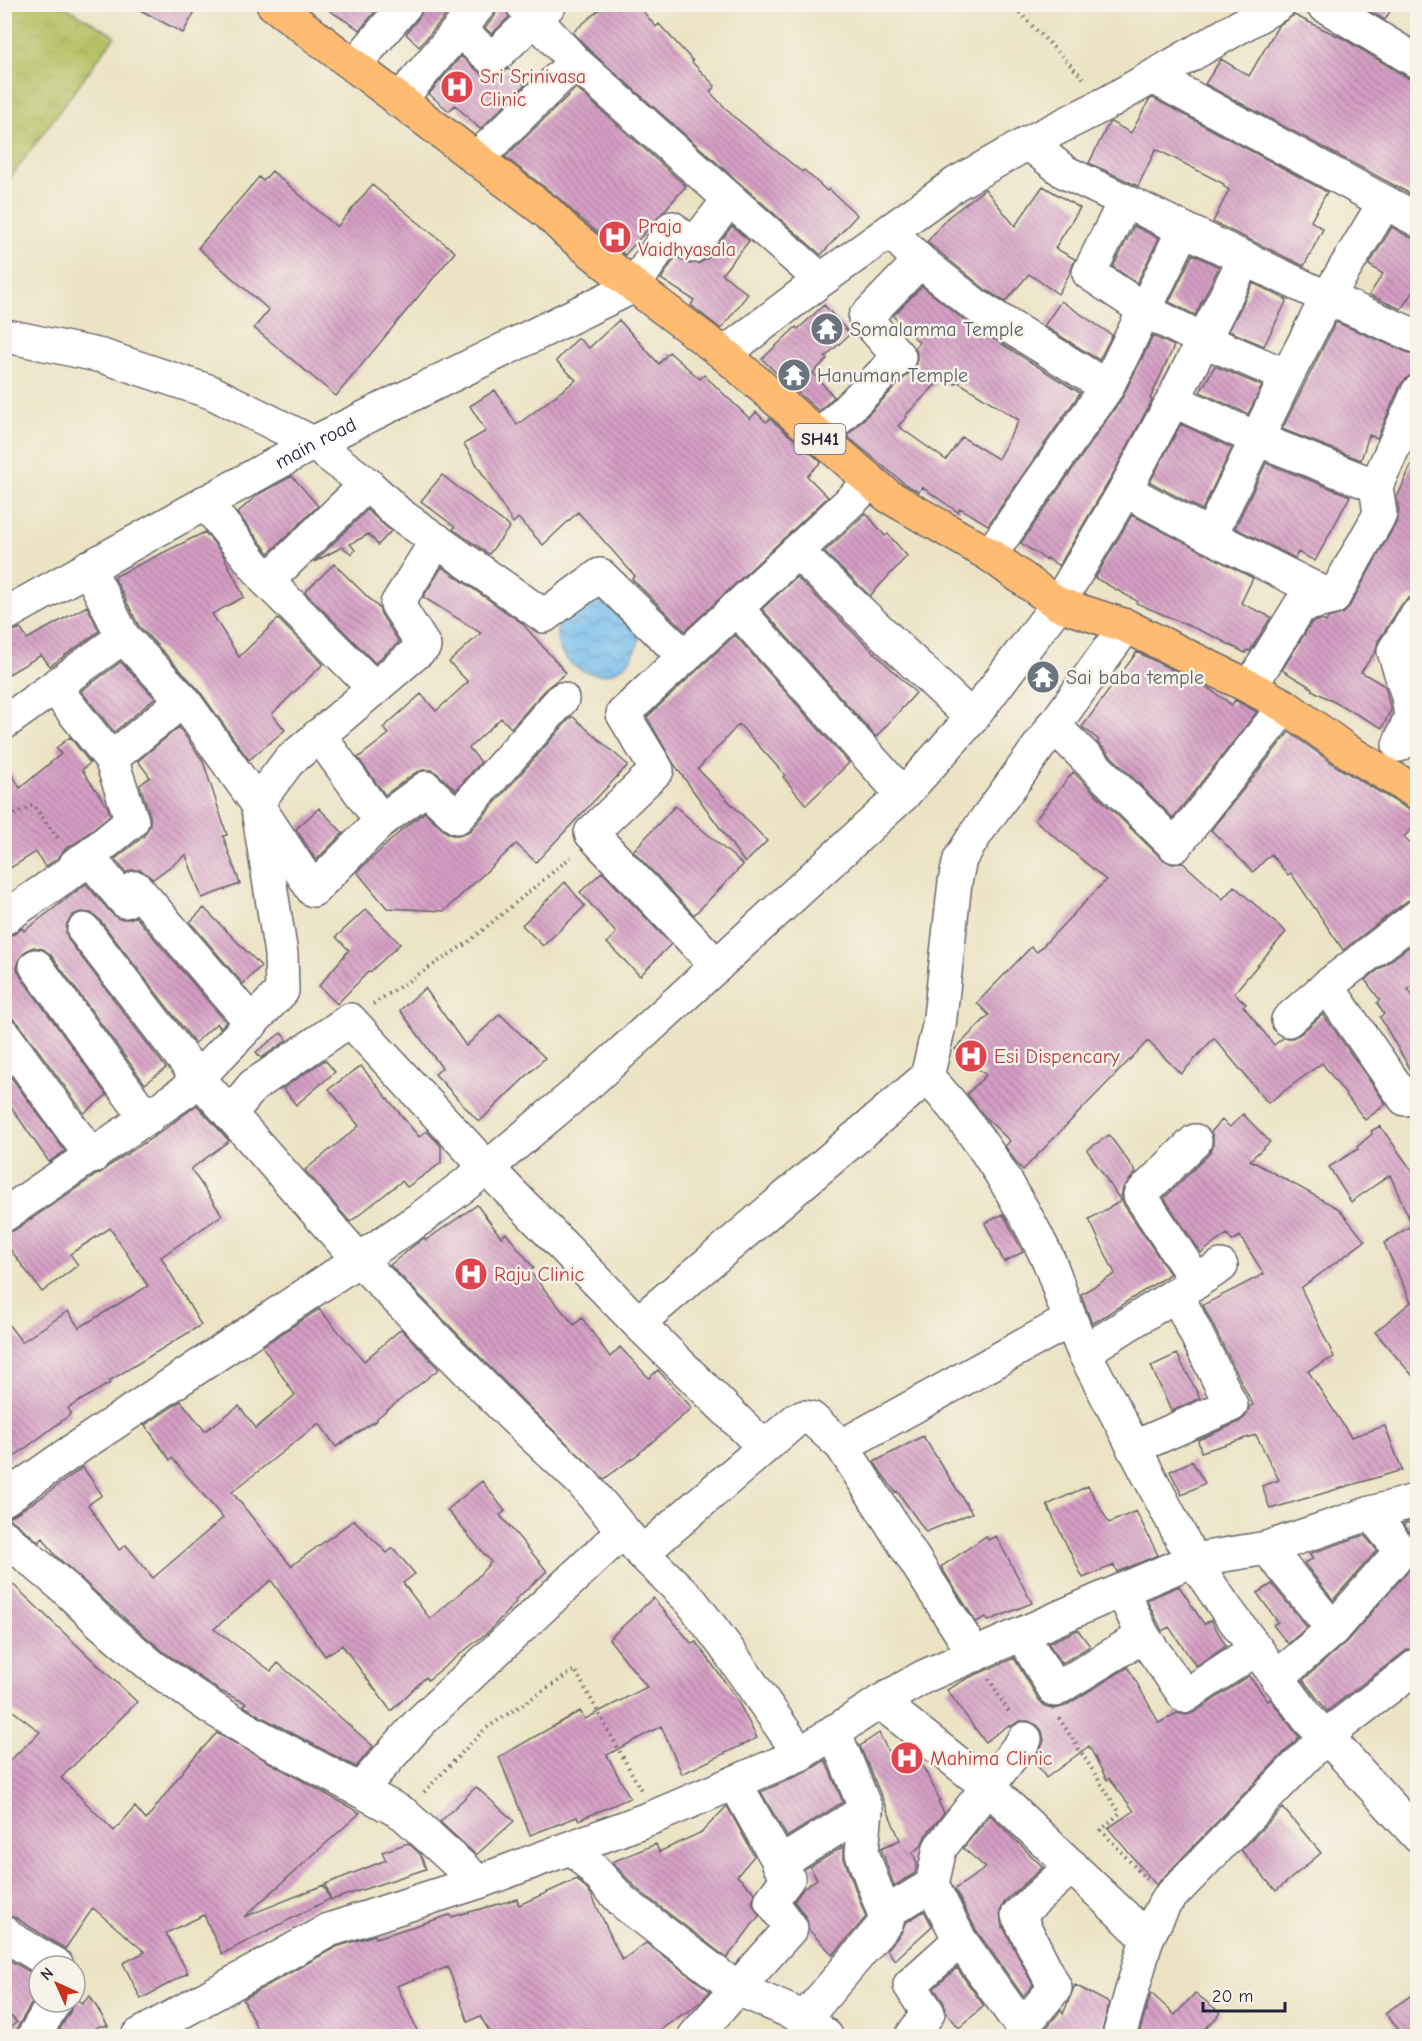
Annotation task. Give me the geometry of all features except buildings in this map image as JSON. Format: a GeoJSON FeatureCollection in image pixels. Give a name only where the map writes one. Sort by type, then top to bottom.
{"type":"FeatureCollection","features":[{"type":"Feature","properties":{"kind":"main road","name":"SH41"},"geometry":{"type":"LineString","coordinates":[[273,4],[548,213],[567,232],[634,286],[724,354],[888,496],[990,555],[1058,604],[1126,626],[1250,687],[1285,706],[1349,752],[1418,793]]}},
{"type":"Feature","properties":{"kind":"street"},"geometry":{"type":"LineString","coordinates":[[354,66],[406,4]]}},
{"type":"Feature","properties":{"kind":"street"},"geometry":{"type":"LineString","coordinates":[[399,101],[480,4]]}},
{"type":"Feature","properties":{"kind":"street"},"geometry":{"type":"LineString","coordinates":[[724,354],[821,280],[957,183],[1028,143],[1107,104],[1279,4]]}},
{"type":"Feature","properties":{"kind":"street"},"geometry":{"type":"LineString","coordinates":[[1322,4],[1418,62]]}},
{"type":"Feature","properties":{"kind":"street"},"geometry":{"type":"LineString","coordinates":[[459,30],[492,59],[536,9],[575,62],[821,280]]}},
{"type":"Feature","properties":{"kind":"street"},"geometry":{"type":"LineString","coordinates":[[476,159],[575,62]]}},
{"type":"Feature","properties":{"kind":"street"},"geometry":{"type":"LineString","coordinates":[[1153,77],[1418,220]]}},
{"type":"Feature","properties":{"kind":"street"},"geometry":{"type":"LineString","coordinates":[[1028,143],[1065,172],[1327,298],[1418,337]]}},
{"type":"Feature","properties":{"kind":"street"},"geometry":{"type":"LineString","coordinates":[[634,286],[672,228],[693,246],[729,200]]}},
{"type":"Feature","properties":{"kind":"street"},"geometry":{"type":"LineString","coordinates":[[1125,201],[1089,273],[1146,311],[1203,340],[1287,376]]}},
{"type":"Feature","properties":{"kind":"street"},"geometry":{"type":"LineString","coordinates":[[1209,536],[1327,298],[1385,202]]}},
{"type":"Feature","properties":{"kind":"street"},"geometry":{"type":"LineString","coordinates":[[990,555],[1107,387],[1184,229]]}},
{"type":"Feature","properties":{"kind":"street"},"geometry":{"type":"LineString","coordinates":[[890,231],[920,261],[975,306],[1107,387]]}},
{"type":"Feature","properties":{"kind":"street"},"geometry":{"type":"LineString","coordinates":[[4,1499],[421,1218],[487,1168],[592,1080],[903,795],[972,718],[1058,604],[1125,490],[1245,258]]}},
{"type":"Feature","properties":{"kind":"street"},"geometry":{"type":"LineString","coordinates":[[819,438],[899,357],[865,318],[920,261]]}},
{"type":"Feature","properties":{"kind":"street","name":"main road"},"geometry":{"type":"LineString","coordinates":[[4,615],[313,443],[634,286]]}},
{"type":"Feature","properties":{"kind":"street"},"geometry":{"type":"LineString","coordinates":[[4,338],[12,337],[102,356],[211,392],[313,443],[367,484],[399,514],[544,616],[600,575],[685,657]]}},
{"type":"Feature","properties":{"kind":"street"},"geometry":{"type":"LineString","coordinates":[[1250,687],[1300,606],[1333,598],[1380,514],[1376,486],[1418,392]]}},
{"type":"Feature","properties":{"kind":"street"},"geometry":{"type":"LineString","coordinates":[[1173,400],[1257,439],[1376,486]]}},
{"type":"Feature","properties":{"kind":"street"},"geometry":{"type":"LineString","coordinates":[[717,966],[591,833],[657,770],[623,714],[871,482]]}},
{"type":"Feature","properties":{"kind":"street"},"geometry":{"type":"LineString","coordinates":[[267,581],[367,484]]}},
{"type":"Feature","properties":{"kind":"street"},"geometry":{"type":"LineString","coordinates":[[1125,490],[1209,536],[1333,598]]}},
{"type":"Feature","properties":{"kind":"street"},"geometry":{"type":"LineString","coordinates":[[205,502],[267,581],[375,689]]}},
{"type":"Feature","properties":{"kind":"street"},"geometry":{"type":"LineString","coordinates":[[4,1215],[93,1157],[184,1092],[282,991],[281,954],[257,803],[288,762],[424,646],[397,604],[437,540]]}},
{"type":"Feature","properties":{"kind":"street"},"geometry":{"type":"LineString","coordinates":[[796,552],[972,718]]}},
{"type":"Feature","properties":{"kind":"street"},"geometry":{"type":"LineString","coordinates":[[88,567],[123,637],[183,700],[257,803],[313,891],[381,821],[426,788],[456,817],[562,699]]}},
{"type":"Feature","properties":{"kind":"street"},"geometry":{"type":"LineString","coordinates":[[736,608],[903,795]]}},
{"type":"Feature","properties":{"kind":"street"},"geometry":{"type":"LineString","coordinates":[[1349,752],[1408,745],[1411,716],[1408,696],[1394,651],[1418,614]]}},
{"type":"Feature","properties":{"kind":"street"},"geometry":{"type":"LineString","coordinates":[[638,1323],[927,1077],[939,1026],[955,882],[960,859],[1053,725],[1126,626]]}},
{"type":"Feature","properties":{"kind":"street"},"geometry":{"type":"LineString","coordinates":[[4,723],[123,637]]}},
{"type":"Feature","properties":{"kind":"street"},"geometry":{"type":"LineString","coordinates":[[4,918],[80,863],[132,821],[111,759],[54,687]]}},
{"type":"Feature","properties":{"kind":"street"},"geometry":{"type":"LineString","coordinates":[[111,759],[183,700]]}},
{"type":"Feature","properties":{"kind":"street"},"geometry":{"type":"LineString","coordinates":[[1053,725],[1175,846],[1285,706]]}},
{"type":"Feature","properties":{"kind":"street"},"geometry":{"type":"LineString","coordinates":[[319,735],[381,821]]}},
{"type":"Feature","properties":{"kind":"street"},"geometry":{"type":"LineString","coordinates":[[80,863],[124,901],[136,888],[252,1023]]}},
{"type":"Feature","properties":{"kind":"street"},"geometry":{"type":"LineString","coordinates":[[1288,1020],[1327,986],[1418,916]]}},
{"type":"Feature","properties":{"kind":"street"},"geometry":{"type":"LineString","coordinates":[[84,930],[198,1078],[359,1260],[511,1415],[582,1482],[632,1542],[691,1601],[800,1754]]}},
{"type":"Feature","properties":{"kind":"street"},"geometry":{"type":"LineString","coordinates":[[36,966],[147,1119]]}},
{"type":"Feature","properties":{"kind":"street"},"geometry":{"type":"LineString","coordinates":[[1327,986],[1405,1099],[1418,1094]]}},
{"type":"Feature","properties":{"kind":"street"},"geometry":{"type":"LineString","coordinates":[[230,1114],[253,1086],[350,1020],[487,1168],[638,1323],[764,1447]]}},
{"type":"Feature","properties":{"kind":"street"},"geometry":{"type":"LineString","coordinates":[[4,1035],[93,1157]]}},
{"type":"Feature","properties":{"kind":"street"},"geometry":{"type":"LineString","coordinates":[[927,1077],[967,1124],[1001,1174],[1047,1256],[1084,1353],[1193,1560],[1310,1721],[1418,1836]]}},
{"type":"Feature","properties":{"kind":"street"},"geometry":{"type":"LineString","coordinates":[[1133,1448],[1231,1405],[1198,1281],[1140,1195],[1195,1141]]}},
{"type":"Feature","properties":{"kind":"street"},"geometry":{"type":"LineString","coordinates":[[1084,1353],[1198,1281]]}},
{"type":"Feature","properties":{"kind":"street"},"geometry":{"type":"LineString","coordinates":[[842,1446],[1070,1320]]}},
{"type":"Feature","properties":{"kind":"street"},"geometry":{"type":"LineString","coordinates":[[360,1790],[420,1722],[632,1542],[764,1447],[796,1420],[804,1417],[811,1418],[842,1446],[975,1655]]}},
{"type":"Feature","properties":{"kind":"street"},"geometry":{"type":"LineString","coordinates":[[138,2037],[329,1930],[478,1882],[656,1816],[735,1783],[800,1754],[923,1677],[1193,1560],[1267,1548],[1371,1513],[1418,1500]]}},
{"type":"Feature","properties":{"kind":"street"},"geometry":{"type":"LineString","coordinates":[[1277,1678],[1334,1629],[1401,1551],[1371,1513]]}},
{"type":"Feature","properties":{"kind":"street"},"geometry":{"type":"LineString","coordinates":[[4,1537],[162,1674],[251,1732],[404,1814],[478,1882]]}},
{"type":"Feature","properties":{"kind":"street"},"geometry":{"type":"LineString","coordinates":[[1267,1548],[1334,1629]]}},
{"type":"Feature","properties":{"kind":"street"},"geometry":{"type":"LineString","coordinates":[[1122,1590],[1143,1636],[1185,1696],[1256,1649]]}},
{"type":"Feature","properties":{"kind":"street"},"geometry":{"type":"LineString","coordinates":[[1022,1635],[1055,1690],[1143,1636]]}},
{"type":"Feature","properties":{"kind":"street"},"geometry":{"type":"LineString","coordinates":[[1119,2037],[1147,1938],[1166,1901],[1326,1736],[1418,1665]]}},
{"type":"Feature","properties":{"kind":"street"},"geometry":{"type":"LineString","coordinates":[[880,1702],[987,1786],[1147,1938]]}},
{"type":"Feature","properties":{"kind":"street"},"geometry":{"type":"LineString","coordinates":[[573,1846],[624,1903],[736,1988],[815,2027],[887,1921],[862,1853],[866,1810],[834,1731]]}},
{"type":"Feature","properties":{"kind":"street"},"geometry":{"type":"LineString","coordinates":[[1025,1739],[939,1848],[932,1885],[960,1940],[1022,2026],[1055,1988],[1018,1915],[1072,1866]]}},
{"type":"Feature","properties":{"kind":"street"},"geometry":{"type":"LineString","coordinates":[[695,2037],[791,1928],[771,1901],[788,1878],[735,1783]]}},
{"type":"Feature","properties":{"kind":"street"},"geometry":{"type":"LineString","coordinates":[[780,1864],[866,1810]]}},
{"type":"Feature","properties":{"kind":"street"},"geometry":{"type":"LineString","coordinates":[[884,1914],[932,1885]]}},
{"type":"Feature","properties":{"kind":"street"},"geometry":{"type":"LineString","coordinates":[[4,1933],[37,1954]]}},
{"type":"Feature","properties":{"kind":"street"},"geometry":{"type":"LineString","coordinates":[[912,2037],[928,2013],[910,1985],[960,1940]]}},
{"type":"Feature","properties":{"kind":"street"},"geometry":{"type":"LineString","coordinates":[[34,2037],[47,2014]]}},
{"type":"Feature","properties":{"kind":"path"},"geometry":{"type":"LineString","coordinates":[[1011,4],[1107,104]]}},
{"type":"Feature","properties":{"kind":"path"},"geometry":{"type":"LineString","coordinates":[[350,1020],[467,943],[573,856],[591,833]]}},
{"type":"Feature","properties":{"kind":"path"},"geometry":{"type":"LineString","coordinates":[[975,1655],[1025,1739],[1058,1715],[1120,1813],[1101,1830],[1166,1901]]}},
{"type":"Feature","properties":{"kind":"path"},"geometry":{"type":"LineString","coordinates":[[404,1814],[485,1729],[575,1670],[656,1816]]}},
{"type":"Feature","properties":{"kind":"green space"},"geometry":{"type":"Polygon","coordinates":[[[5,4],[63,5],[115,36],[5,185],[5,4]]]}},
{"type":"Feature","properties":{"kind":"water"},"geometry":{"type":"Polygon","coordinates":[[[593,592],[640,634],[632,656],[619,669],[603,674],[587,672],[572,664],[562,652],[557,636],[563,615],[593,592]]]}},
{"type":"Feature","properties":{"kind":"place","name":"Sri Srinivasa Clinic"},"geometry":{"type":"Point","coordinates":[457,87]}},
{"type":"Feature","properties":{"kind":"place","name":"Praja Vaidhyasala"},"geometry":{"type":"Point","coordinates":[615,237]}},
{"type":"Feature","properties":{"kind":"place","name":"Somalamma Temple"},"geometry":{"type":"Point","coordinates":[827,329]}},
{"type":"Feature","properties":{"kind":"place","name":"Hanuman Temple"},"geometry":{"type":"Point","coordinates":[794,375]}},
{"type":"Feature","properties":{"kind":"place","name":"Sai baba temple"},"geometry":{"type":"Point","coordinates":[1043,677]}},
{"type":"Feature","properties":{"kind":"place","name":"Esi Dispencary"},"geometry":{"type":"Point","coordinates":[971,1056]}},
{"type":"Feature","properties":{"kind":"place","name":"Raju Clinic"},"geometry":{"type":"Point","coordinates":[471,1274]}},
{"type":"Feature","properties":{"kind":"place","name":"Mahima Clinic"},"geometry":{"type":"Point","coordinates":[907,1758]}}]}
